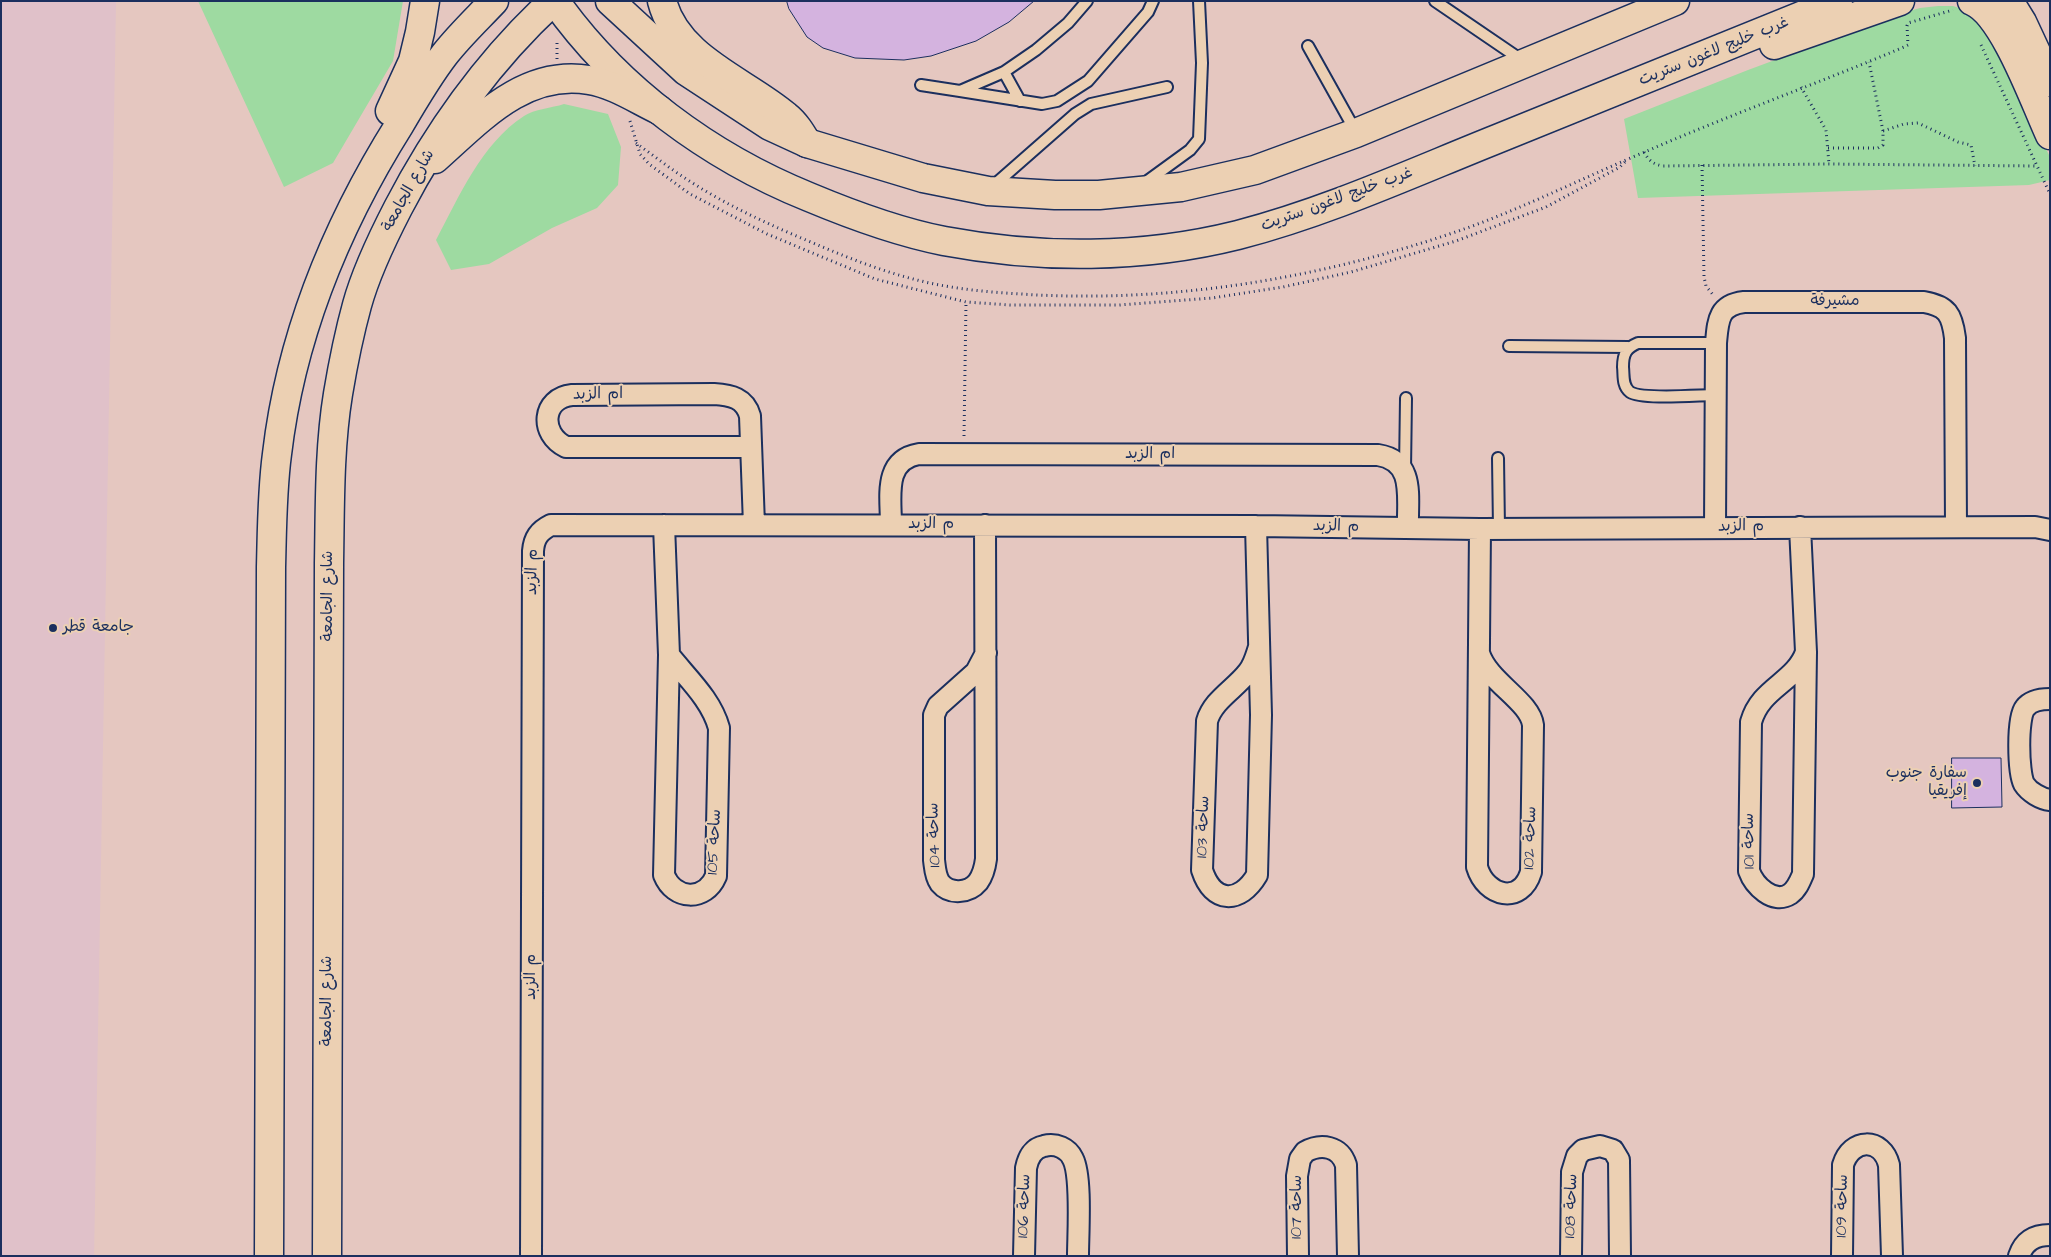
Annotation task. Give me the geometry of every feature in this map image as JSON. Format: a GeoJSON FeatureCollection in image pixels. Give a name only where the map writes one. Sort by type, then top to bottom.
{"type":"FeatureCollection","features":[{"type":"Feature","properties":{"kind":"main road"},"geometry":{"type":"LineString","coordinates":[[380,155],[382,131],[413,61],[425,1]]}},
{"type":"Feature","properties":{"kind":"main road"},"geometry":{"type":"LineString","coordinates":[[269,1256],[271,567],[274,481],[282,421],[291,374],[305,323],[329,257],[364,183],[427,80],[446,53],[494,1]]}},
{"type":"Feature","properties":{"kind":"main road","name":"غرب خليج لاغون ستريت"},"geometry":{"type":"LineString","coordinates":[[554,1],[595,50],[659,110],[735,162],[762,177],[872,222],[940,240],[973,246],[1050,254],[1086,254],[1177,247],[1209,242],[1307,214],[1838,1]]}},
{"type":"Feature","properties":{"kind":"main road","name":"شارع الجامعة"},"geometry":{"type":"LineString","coordinates":[[327,1256],[329,564],[338,396],[357,304],[386,232],[414,178],[454,114],[499,56],[554,1]]}},
{"type":"Feature","properties":{"kind":"main road"},"geometry":{"type":"LineString","coordinates":[[610,1],[686,71],[770,126],[807,143],[923,178],[988,191],[1055,195],[1129,193],[1190,186],[1255,170],[1356,133],[1672,2]]}},
{"type":"Feature","properties":{"kind":"main road"},"geometry":{"type":"LineString","coordinates":[[662,1],[673,26],[686,43],[748,90],[788,117],[807,143]]}},
{"type":"Feature","properties":{"kind":"main road"},"geometry":{"type":"LineString","coordinates":[[1687,63],[1717,60],[1779,44],[1900,1]]}},
{"type":"Feature","properties":{"kind":"main road"},"geometry":{"type":"LineString","coordinates":[[2010,1],[2050,82]]}},
{"type":"Feature","properties":{"kind":"main road"},"geometry":{"type":"LineString","coordinates":[[1966,8],[1987,11],[2007,40],[2050,135]]}},
{"type":"Feature","properties":{"kind":"main road"},"geometry":{"type":"LineString","coordinates":[[414,178],[503,100],[542,82],[557,78],[589,80],[613,87],[659,110]]}},
{"type":"Feature","properties":{"kind":"street","name":"مشيرفة"},"geometry":{"type":"LineString","coordinates":[[1726,308],[1734,303],[1744,302],[1924,302],[1938,304],[1948,312],[1953,323],[1955,338],[1956,527]]}},
{"type":"Feature","properties":{"kind":"street"},"geometry":{"type":"LineString","coordinates":[[1716,528],[1716,343],[1720,316],[1726,308]]}},
{"type":"Feature","properties":{"kind":"street","name":"ام الزبد"},"geometry":{"type":"LineString","coordinates":[[751,447],[566,446],[558,443],[549,433],[549,410],[554,403],[565,396],[728,394],[745,403],[748,409],[751,447],[754,525]]}},
{"type":"Feature","properties":{"kind":"street","name":"ام الزبد"},"geometry":{"type":"LineString","coordinates":[[891,525],[892,472],[902,460],[910,455],[919,454],[1378,455],[1395,460],[1405,471]]}},
{"type":"Feature","properties":{"kind":"street"},"geometry":{"type":"LineString","coordinates":[[1405,471],[1408,528]]}},
{"type":"Feature","properties":{"kind":"street","name":"ساحة 105"},"geometry":{"type":"LineString","coordinates":[[664,524],[668,655],[664,875],[671,888],[690,895],[699,894],[712,884],[716,876],[719,728],[713,710],[707,701],[668,655]]}},
{"type":"Feature","properties":{"kind":"street","name":"م الزبد"},"geometry":{"type":"LineString","coordinates":[[531,1256],[533,541],[543,529],[551,525],[1256,526],[1489,529],[2035,527],[2050,530]]}},
{"type":"Feature","properties":{"kind":"street","name":"ساحة 104"},"geometry":{"type":"LineString","coordinates":[[985,525],[986,653],[986,859],[979,881],[971,888],[960,892],[949,889],[940,882],[936,874],[934,860],[934,714],[938,706],[976,672],[986,653]]}},
{"type":"Feature","properties":{"kind":"street","name":"ساحة 103"},"geometry":{"type":"LineString","coordinates":[[1256,526],[1260,647],[1257,875],[1245,892],[1236,896],[1227,896],[1210,886],[1202,870],[1207,721],[1213,708],[1250,670],[1260,647]]}},
{"type":"Feature","properties":{"kind":"street","name":"ساحة 101"},"geometry":{"type":"LineString","coordinates":[[1800,527],[1806,652],[1803,874],[1798,885],[1790,894],[1777,896],[1763,891],[1752,879],[1748,871],[1751,722],[1760,702],[1797,668],[1803,661],[1806,652]]}},
{"type":"Feature","properties":{"kind":"street","name":"ساحة 102"},"geometry":{"type":"LineString","coordinates":[[1479,653],[1487,670],[1524,708],[1533,720],[1534,725],[1531,872],[1528,881],[1519,890],[1509,893],[1490,888],[1480,874],[1478,867],[1479,653],[1489,529]]}},
{"type":"Feature","properties":{"kind":"street"},"geometry":{"type":"LineString","coordinates":[[2050,699],[2034,700],[2025,708],[2020,723],[2021,773],[2024,784],[2033,793],[2050,800]]}},
{"type":"Feature","properties":{"kind":"street","name":"ساحة 109"},"geometry":{"type":"LineString","coordinates":[[1842,1256],[1843,1165],[1845,1158],[1854,1147],[1868,1144],[1880,1148],[1887,1158],[1889,1165],[1892,1256]]}},
{"type":"Feature","properties":{"kind":"street","name":"ساحة 106"},"geometry":{"type":"LineString","coordinates":[[1024,1256],[1026,1168],[1028,1160],[1039,1147],[1054,1145],[1069,1152],[1076,1166],[1078,1256]]}},
{"type":"Feature","properties":{"kind":"street","name":"ساحة 108"},"geometry":{"type":"LineString","coordinates":[[1571,1256],[1572,1172],[1574,1163],[1583,1150],[1600,1146],[1613,1150],[1619,1160],[1620,1256]]}},
{"type":"Feature","properties":{"kind":"street","name":"ساحة 107"},"geometry":{"type":"LineString","coordinates":[[1298,1256],[1297,1176],[1300,1159],[1311,1148],[1327,1147],[1333,1149],[1344,1159],[1348,1172],[1348,1256]]}},
{"type":"Feature","properties":{"kind":"street"},"geometry":{"type":"LineString","coordinates":[[2019,1256],[2021,1250],[2034,1238],[2050,1235]]}},
{"type":"Feature","properties":{"kind":"lane"},"geometry":{"type":"LineString","coordinates":[[960,91],[1004,72],[1036,50],[1068,23],[1087,1]]}},
{"type":"Feature","properties":{"kind":"lane"},"geometry":{"type":"LineString","coordinates":[[921,84],[1020,101],[1050,104],[1088,81],[1148,12],[1153,1]]}},
{"type":"Feature","properties":{"kind":"lane"},"geometry":{"type":"LineString","coordinates":[[1129,193],[1178,159],[1196,144],[1199,139],[1202,63],[1199,1]]}},
{"type":"Feature","properties":{"kind":"lane"},"geometry":{"type":"LineString","coordinates":[[1435,1],[1526,62]]}},
{"type":"Feature","properties":{"kind":"lane"},"geometry":{"type":"LineString","coordinates":[[1308,46],[1356,133]]}},
{"type":"Feature","properties":{"kind":"lane"},"geometry":{"type":"LineString","coordinates":[[1004,72],[1020,101]]}},
{"type":"Feature","properties":{"kind":"lane"},"geometry":{"type":"LineString","coordinates":[[988,191],[1075,114],[1091,104],[1167,87]]}},
{"type":"Feature","properties":{"kind":"lane"},"geometry":{"type":"LineString","coordinates":[[1509,346],[1628,347],[1638,343],[1716,343]]}},
{"type":"Feature","properties":{"kind":"lane"},"geometry":{"type":"LineString","coordinates":[[1628,347],[1623,357],[1624,384],[1630,392],[1642,396],[1716,395]]}},
{"type":"Feature","properties":{"kind":"lane"},"geometry":{"type":"LineString","coordinates":[[1405,471],[1406,398]]}},
{"type":"Feature","properties":{"kind":"lane"},"geometry":{"type":"LineString","coordinates":[[1489,529],[1498,458]]}},
{"type":"Feature","properties":{"kind":"path"},"geometry":{"type":"LineString","coordinates":[[1627,160],[1801,87],[1869,62],[1908,45],[1908,23],[1966,8]]}},
{"type":"Feature","properties":{"kind":"path"},"geometry":{"type":"LineString","coordinates":[[1980,41],[2050,194]]}},
{"type":"Feature","properties":{"kind":"path"},"geometry":{"type":"LineString","coordinates":[[1828,148],[1881,147],[1883,145],[1883,131],[1869,62]]}},
{"type":"Feature","properties":{"kind":"path"},"geometry":{"type":"LineString","coordinates":[[1801,87],[1828,136],[1828,164]]}},
{"type":"Feature","properties":{"kind":"path"},"geometry":{"type":"LineString","coordinates":[[1883,131],[1904,124],[1918,124],[1958,142],[1972,145],[1975,166]]}},
{"type":"Feature","properties":{"kind":"path"},"geometry":{"type":"LineString","coordinates":[[1644,152],[1653,164],[1663,166],[1828,164],[2037,166]]}},
{"type":"Feature","properties":{"kind":"path"},"geometry":{"type":"LineString","coordinates":[[1702,165],[1704,277],[1706,286],[1726,308]]}},
{"type":"Feature","properties":{"kind":"path"},"geometry":{"type":"LineString","coordinates":[[964,454],[966,302]]}},
{"type":"Feature","properties":{"kind":"shaded area","name":"جامعة قطر"},"geometry":{"type":"Polygon","coordinates":[[[1,1],[116,1],[94,1256],[1,1256],[1,1]]]}},
{"type":"Feature","properties":{"kind":"green space"},"geometry":{"type":"Polygon","coordinates":[[[198,1],[403,1],[393,61],[333,163],[284,187],[198,1]]]}},
{"type":"Feature","properties":{"kind":"green space"},"geometry":{"type":"Polygon","coordinates":[[[1953,6],[1971,12],[1992,39],[2050,157],[2050,180],[2029,185],[1638,198],[1624,119],[1748,70],[1899,14],[1920,8],[1953,6]]]}},
{"type":"Feature","properties":{"kind":"green space"},"geometry":{"type":"Polygon","coordinates":[[[564,104],[608,114],[621,147],[618,185],[597,208],[552,228],[489,264],[451,270],[436,240],[472,172],[495,141],[524,116],[538,110],[564,104]]]}},
{"type":"Feature","properties":{"kind":"building"},"geometry":{"type":"Polygon","coordinates":[[[787,1],[1034,1],[1009,22],[976,41],[931,56],[904,60],[855,58],[823,48],[807,37],[789,9],[787,1]]]}},
{"type":"Feature","properties":{"kind":"building","name":"سفارة جنوب إفريقيا"},"geometry":{"type":"Polygon","coordinates":[[[1952,758],[2001,758],[2002,807],[1952,808],[1952,758]]]}},
{"type":"Feature","properties":{"kind":"place","name":"جامعة قطر"},"geometry":{"type":"Point","coordinates":[53,628]}},
{"type":"Feature","properties":{"kind":"place","name":"سفارة جنوب إفريقيا"},"geometry":{"type":"Point","coordinates":[1977,783]}}]}
